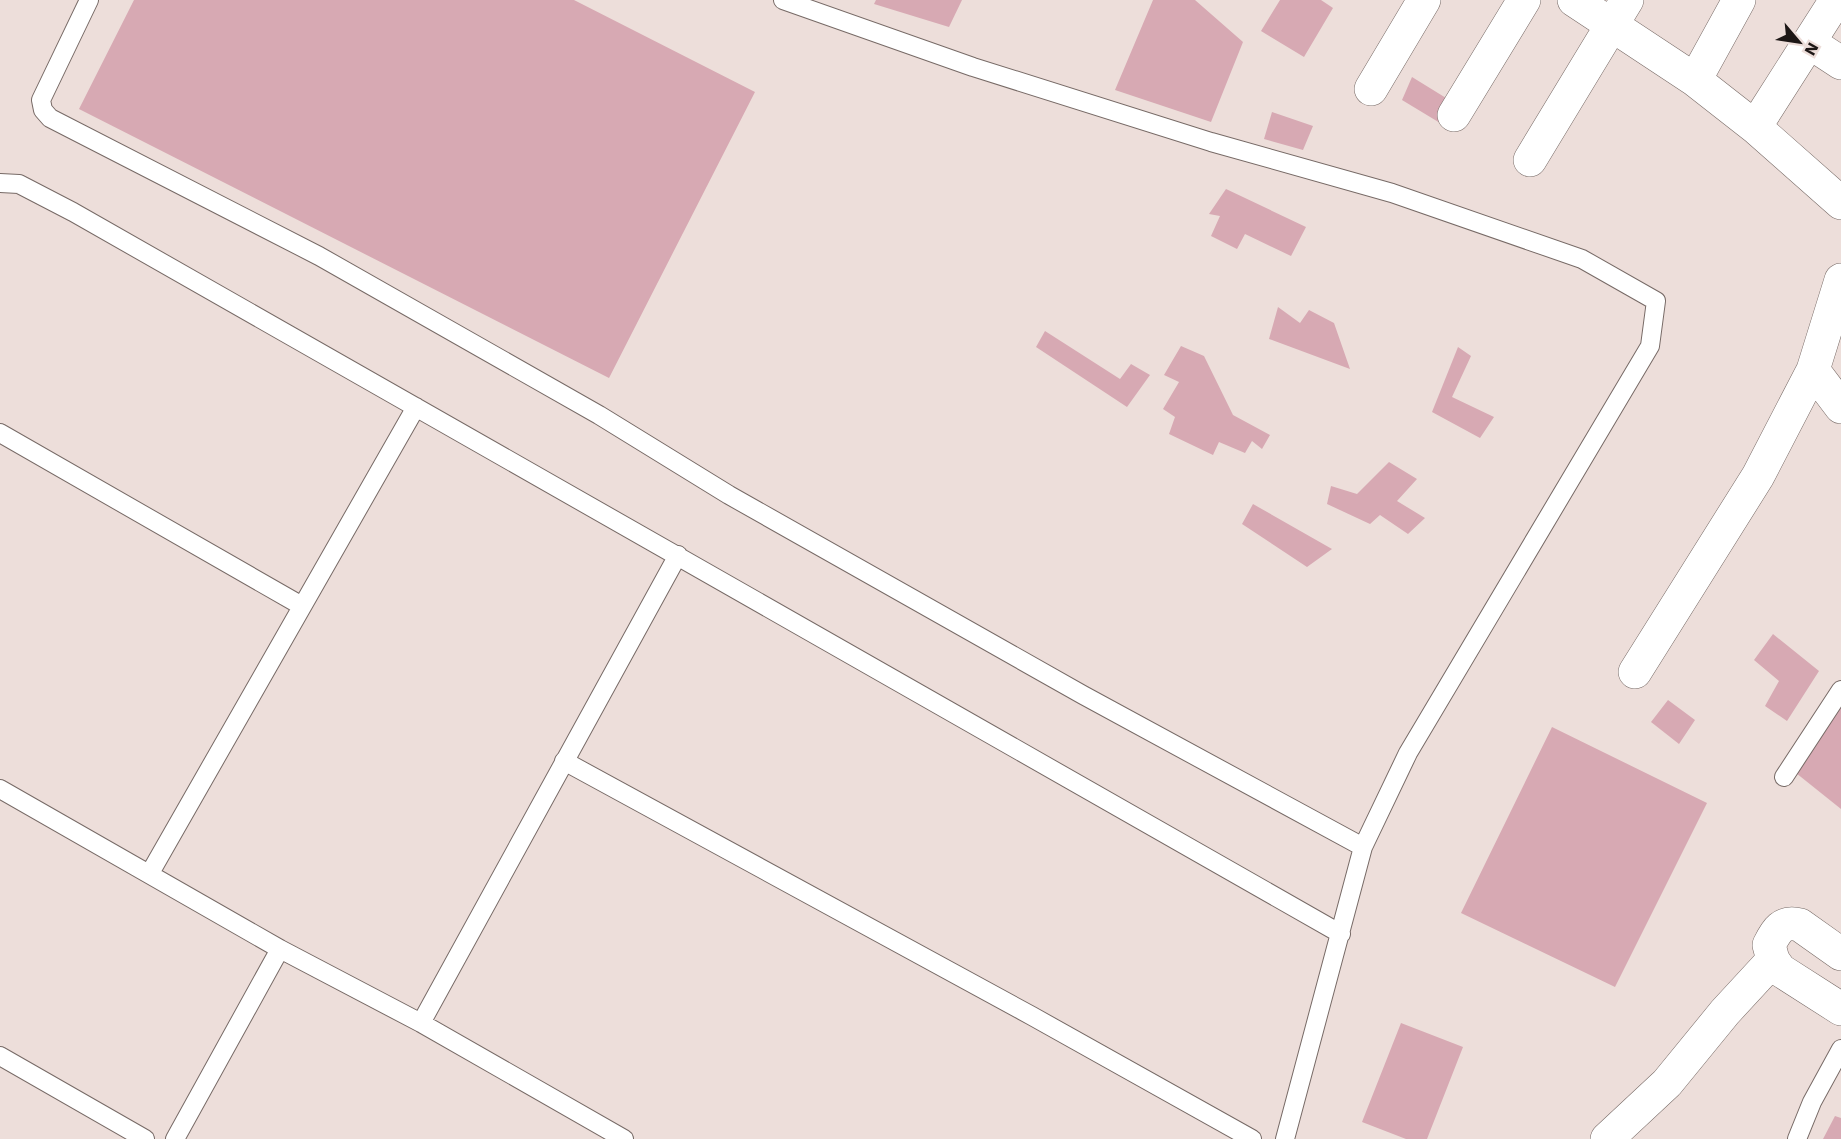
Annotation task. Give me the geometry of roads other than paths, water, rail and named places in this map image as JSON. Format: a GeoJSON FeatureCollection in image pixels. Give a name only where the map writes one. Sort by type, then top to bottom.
{"type":"FeatureCollection","features":[{"type":"Feature","properties":{"kind":"street"},"geometry":{"type":"LineString","coordinates":[[1371,89],[1424,0]]}},
{"type":"Feature","properties":{"kind":"street"},"geometry":{"type":"LineString","coordinates":[[1454,115],[1524,0]]}},
{"type":"Feature","properties":{"kind":"street"},"geometry":{"type":"LineString","coordinates":[[1574,0],[1619,13],[1695,80],[1755,127],[1841,203]]}},
{"type":"Feature","properties":{"kind":"street"},"geometry":{"type":"LineString","coordinates":[[1695,80],[1739,0]]}},
{"type":"Feature","properties":{"kind":"street"},"geometry":{"type":"LineString","coordinates":[[1755,127],[1836,0]]}},
{"type":"Feature","properties":{"kind":"street"},"geometry":{"type":"LineString","coordinates":[[1530,160],[1619,13]]}},
{"type":"Feature","properties":{"kind":"street"},"geometry":{"type":"LineString","coordinates":[[1809,42],[1841,63]]}},
{"type":"Feature","properties":{"kind":"street"},"geometry":{"type":"LineString","coordinates":[[1635,672],[1758,476],[1813,370],[1841,280]]}},
{"type":"Feature","properties":{"kind":"street"},"geometry":{"type":"LineString","coordinates":[[1813,370],[1841,407]]}},
{"type":"Feature","properties":{"kind":"street"},"geometry":{"type":"LineString","coordinates":[[1841,954],[1800,925],[1792,923],[1785,924],[1776,931],[1769,945],[1773,960],[1780,970],[1841,1009]]}},
{"type":"Feature","properties":{"kind":"street"},"geometry":{"type":"LineString","coordinates":[[1606,1139],[1667,1083],[1725,1012],[1773,960]]}},
{"type":"Feature","properties":{"kind":"lane"},"geometry":{"type":"LineString","coordinates":[[89,0],[41,100],[43,110],[50,118],[319,256],[599,415],[750,507],[1083,695],[1363,847]]}},
{"type":"Feature","properties":{"kind":"lane"},"geometry":{"type":"LineString","coordinates":[[783,0],[973,67],[1211,142],[1392,194],[1582,260],[1656,301],[1650,346],[1408,753],[1363,847],[1285,1139]]}},
{"type":"Feature","properties":{"kind":"lane"},"geometry":{"type":"LineString","coordinates":[[0,183],[19,183],[73,212],[1341,934]]}},
{"type":"Feature","properties":{"kind":"lane"},"geometry":{"type":"LineString","coordinates":[[150,873],[416,407]]}},
{"type":"Feature","properties":{"kind":"lane"},"geometry":{"type":"LineString","coordinates":[[0,433],[302,606]]}},
{"type":"Feature","properties":{"kind":"lane"},"geometry":{"type":"LineString","coordinates":[[421,1023],[678,555]]}},
{"type":"Feature","properties":{"kind":"lane"},"geometry":{"type":"LineString","coordinates":[[1784,777],[1841,690]]}},
{"type":"Feature","properties":{"kind":"lane"},"geometry":{"type":"LineString","coordinates":[[564,761],[1252,1139]]}},
{"type":"Feature","properties":{"kind":"lane"},"geometry":{"type":"LineString","coordinates":[[0,789],[280,949],[421,1023],[624,1139]]}},
{"type":"Feature","properties":{"kind":"lane"},"geometry":{"type":"LineString","coordinates":[[175,1139],[280,949]]}},
{"type":"Feature","properties":{"kind":"lane"},"geometry":{"type":"LineString","coordinates":[[1797,1139],[1812,1102],[1841,1048]]}},
{"type":"Feature","properties":{"kind":"lane"},"geometry":{"type":"LineString","coordinates":[[0,1056],[145,1139]]}}]}
